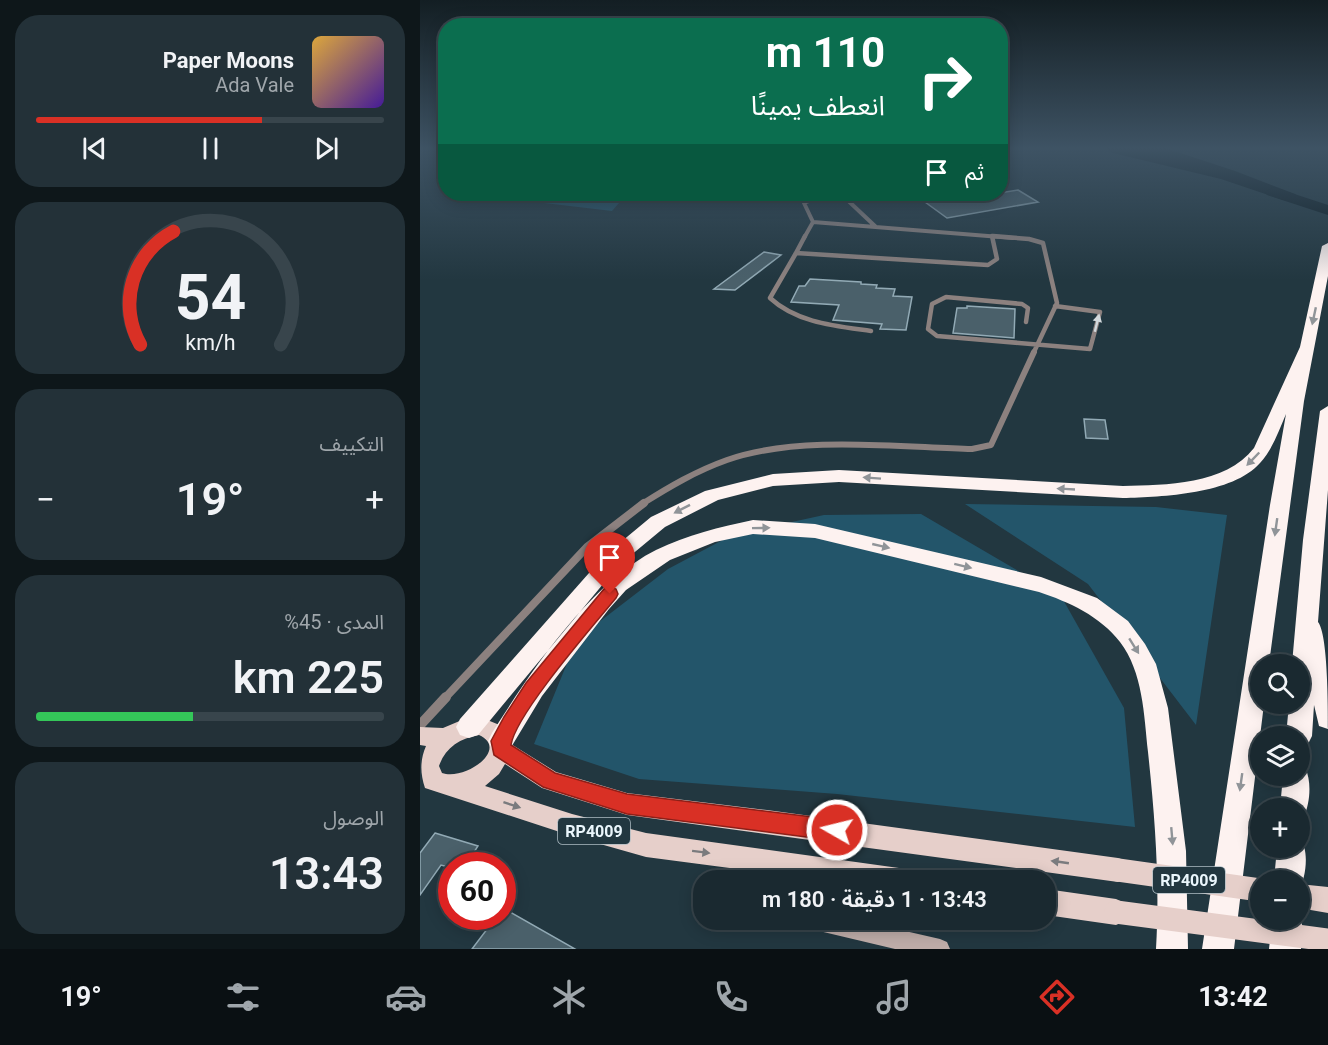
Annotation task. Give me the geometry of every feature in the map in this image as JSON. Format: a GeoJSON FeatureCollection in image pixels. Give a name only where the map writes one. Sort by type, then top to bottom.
{"type":"FeatureCollection","features":[{"type":"Feature","properties":{"kind":"highway"},"geometry":{"type":"LineString","coordinates":[[1218,949],[1279,505],[1296,401],[1328,246]]}},
{"type":"Feature","properties":{"kind":"highway"},"geometry":{"type":"LineString","coordinates":[[469,727],[611,561],[658,522],[686,506],[739,487],[809,477],[868,477],[1122,492],[1186,488],[1216,482],[1236,473],[1253,461],[1262,449],[1308,345]]}},
{"type":"Feature","properties":{"kind":"highway"},"geometry":{"type":"LineString","coordinates":[[1300,726],[1308,604],[1328,411]]}},
{"type":"Feature","properties":{"kind":"highway"},"geometry":{"type":"LineString","coordinates":[[501,745],[533,689],[601,603],[619,584],[663,555],[711,536],[753,527],[815,531],[1041,585],[1073,595],[1103,612],[1128,635],[1145,663],[1153,694],[1172,828],[1175,906],[1172,949]]}},
{"type":"Feature","properties":{"kind":"highway"},"geometry":{"type":"LineString","coordinates":[[1308,604],[1328,718]]}},
{"type":"Feature","properties":{"kind":"highway"},"geometry":{"type":"LineString","coordinates":[[1285,949],[1286,930]]}},
{"type":"Feature","properties":{"kind":"main road"},"geometry":{"type":"LineString","coordinates":[[420,736],[445,738],[469,727]]}},
{"type":"Feature","properties":{"kind":"main road","name":"RP4009"},"geometry":{"type":"LineString","coordinates":[[469,727],[490,728],[498,733],[501,745],[550,781],[627,804],[767,821],[1250,889]]}},
{"type":"Feature","properties":{"kind":"main road","name":"RP4009"},"geometry":{"type":"LineString","coordinates":[[445,738],[430,756],[425,773],[439,785],[457,786],[572,825],[646,845],[830,870]]}},
{"type":"Feature","properties":{"kind":"main road"},"geometry":{"type":"LineString","coordinates":[[457,786],[480,777],[497,759],[501,745]]}},
{"type":"Feature","properties":{"kind":"main road"},"geometry":{"type":"LineString","coordinates":[[1310,898],[1328,900]]}},
{"type":"Feature","properties":{"kind":"main road","name":"RP4009"},"geometry":{"type":"LineString","coordinates":[[1056,903],[1328,940]]}},
{"type":"Feature","properties":{"kind":"street"},"geometry":{"type":"LineString","coordinates":[[736,856],[743,870]]}},
{"type":"Feature","properties":{"kind":"street"},"geometry":{"type":"LineString","coordinates":[[858,930],[940,949]]}},
{"type":"Feature","properties":{"kind":"lane"},"geometry":{"type":"LineString","coordinates":[[809,201],[804,203],[813,222]]}},
{"type":"Feature","properties":{"kind":"lane"},"geometry":{"type":"LineString","coordinates":[[848,201],[876,227]]}},
{"type":"Feature","properties":{"kind":"lane"},"geometry":{"type":"LineString","coordinates":[[420,725],[587,547],[606,529],[673,485],[726,461],[746,455],[805,446],[972,449],[991,445],[1055,306],[1057,296],[1043,243],[1029,239],[813,222]]}},
{"type":"Feature","properties":{"kind":"lane"},"geometry":{"type":"LineString","coordinates":[[813,222],[770,298],[775,304],[818,323],[871,332]]}},
{"type":"Feature","properties":{"kind":"lane"},"geometry":{"type":"LineString","coordinates":[[796,253],[988,265],[997,259],[992,236]]}},
{"type":"Feature","properties":{"kind":"lane"},"geometry":{"type":"LineString","coordinates":[[1026,322],[1028,308],[1022,304],[946,297],[932,304],[927,323],[928,329],[937,336],[1088,350],[1100,312],[1055,306]]}},
{"type":"Feature","properties":{"kind":"shaded area"},"geometry":{"type":"Polygon","coordinates":[[[1257,191],[1288,191],[1308,204],[1283,200],[1257,191]]]}},
{"type":"Feature","properties":{"kind":"shaded area"},"geometry":{"type":"Polygon","coordinates":[[[527,201],[621,201],[612,211],[527,201]]]}},
{"type":"Feature","properties":{"kind":"shaded area"},"geometry":{"type":"Polygon","coordinates":[[[965,504],[1156,507],[1227,515],[1196,725],[1088,584],[965,504]]]}},
{"type":"Feature","properties":{"kind":"shaded area"},"geometry":{"type":"Polygon","coordinates":[[[921,514],[1061,596],[1124,708],[1135,827],[837,794],[639,779],[534,744],[577,639],[668,569],[732,535],[824,515],[921,514]]]}},
{"type":"Feature","properties":{"kind":"building"},"geometry":{"type":"Polygon","coordinates":[[[1020,191],[1038,202],[947,218],[924,201],[1008,201],[1008,192],[1020,191]]]}},
{"type":"Feature","properties":{"kind":"building"},"geometry":{"type":"Polygon","coordinates":[[[764,252],[781,255],[735,290],[714,289],[764,252]]]}},
{"type":"Feature","properties":{"kind":"building"},"geometry":{"type":"Polygon","coordinates":[[[810,279],[861,282],[861,284],[877,285],[876,288],[895,289],[893,296],[912,297],[906,330],[880,329],[882,324],[833,320],[839,305],[791,302],[799,286],[805,286],[810,279]]]}},
{"type":"Feature","properties":{"kind":"building"},"geometry":{"type":"Polygon","coordinates":[[[967,306],[1015,309],[1014,338],[953,333],[957,308],[967,308],[967,306]]]}},
{"type":"Feature","properties":{"kind":"building"},"geometry":{"type":"Polygon","coordinates":[[[1084,419],[1105,420],[1108,439],[1086,438],[1084,419]]]}},
{"type":"Feature","properties":{"kind":"building"},"geometry":{"type":"Polygon","coordinates":[[[435,833],[478,846],[474,852],[438,852],[438,869],[420,895],[420,853],[435,833]]]}},
{"type":"Feature","properties":{"kind":"building"},"geometry":{"type":"Polygon","coordinates":[[[516,915],[575,949],[472,949],[486,930],[516,930],[516,915]]]}},
{"type":"Feature","properties":{"kind":"waterway"},"geometry":{"type":"LineString","coordinates":[[1273,192],[1328,210]]}},
{"type":"Feature","properties":{"kind":"route"},"geometry":{"type":"LineString","coordinates":[[610,594],[521,705],[501,741],[501,749],[550,781],[627,804],[837,830]]}}]}
